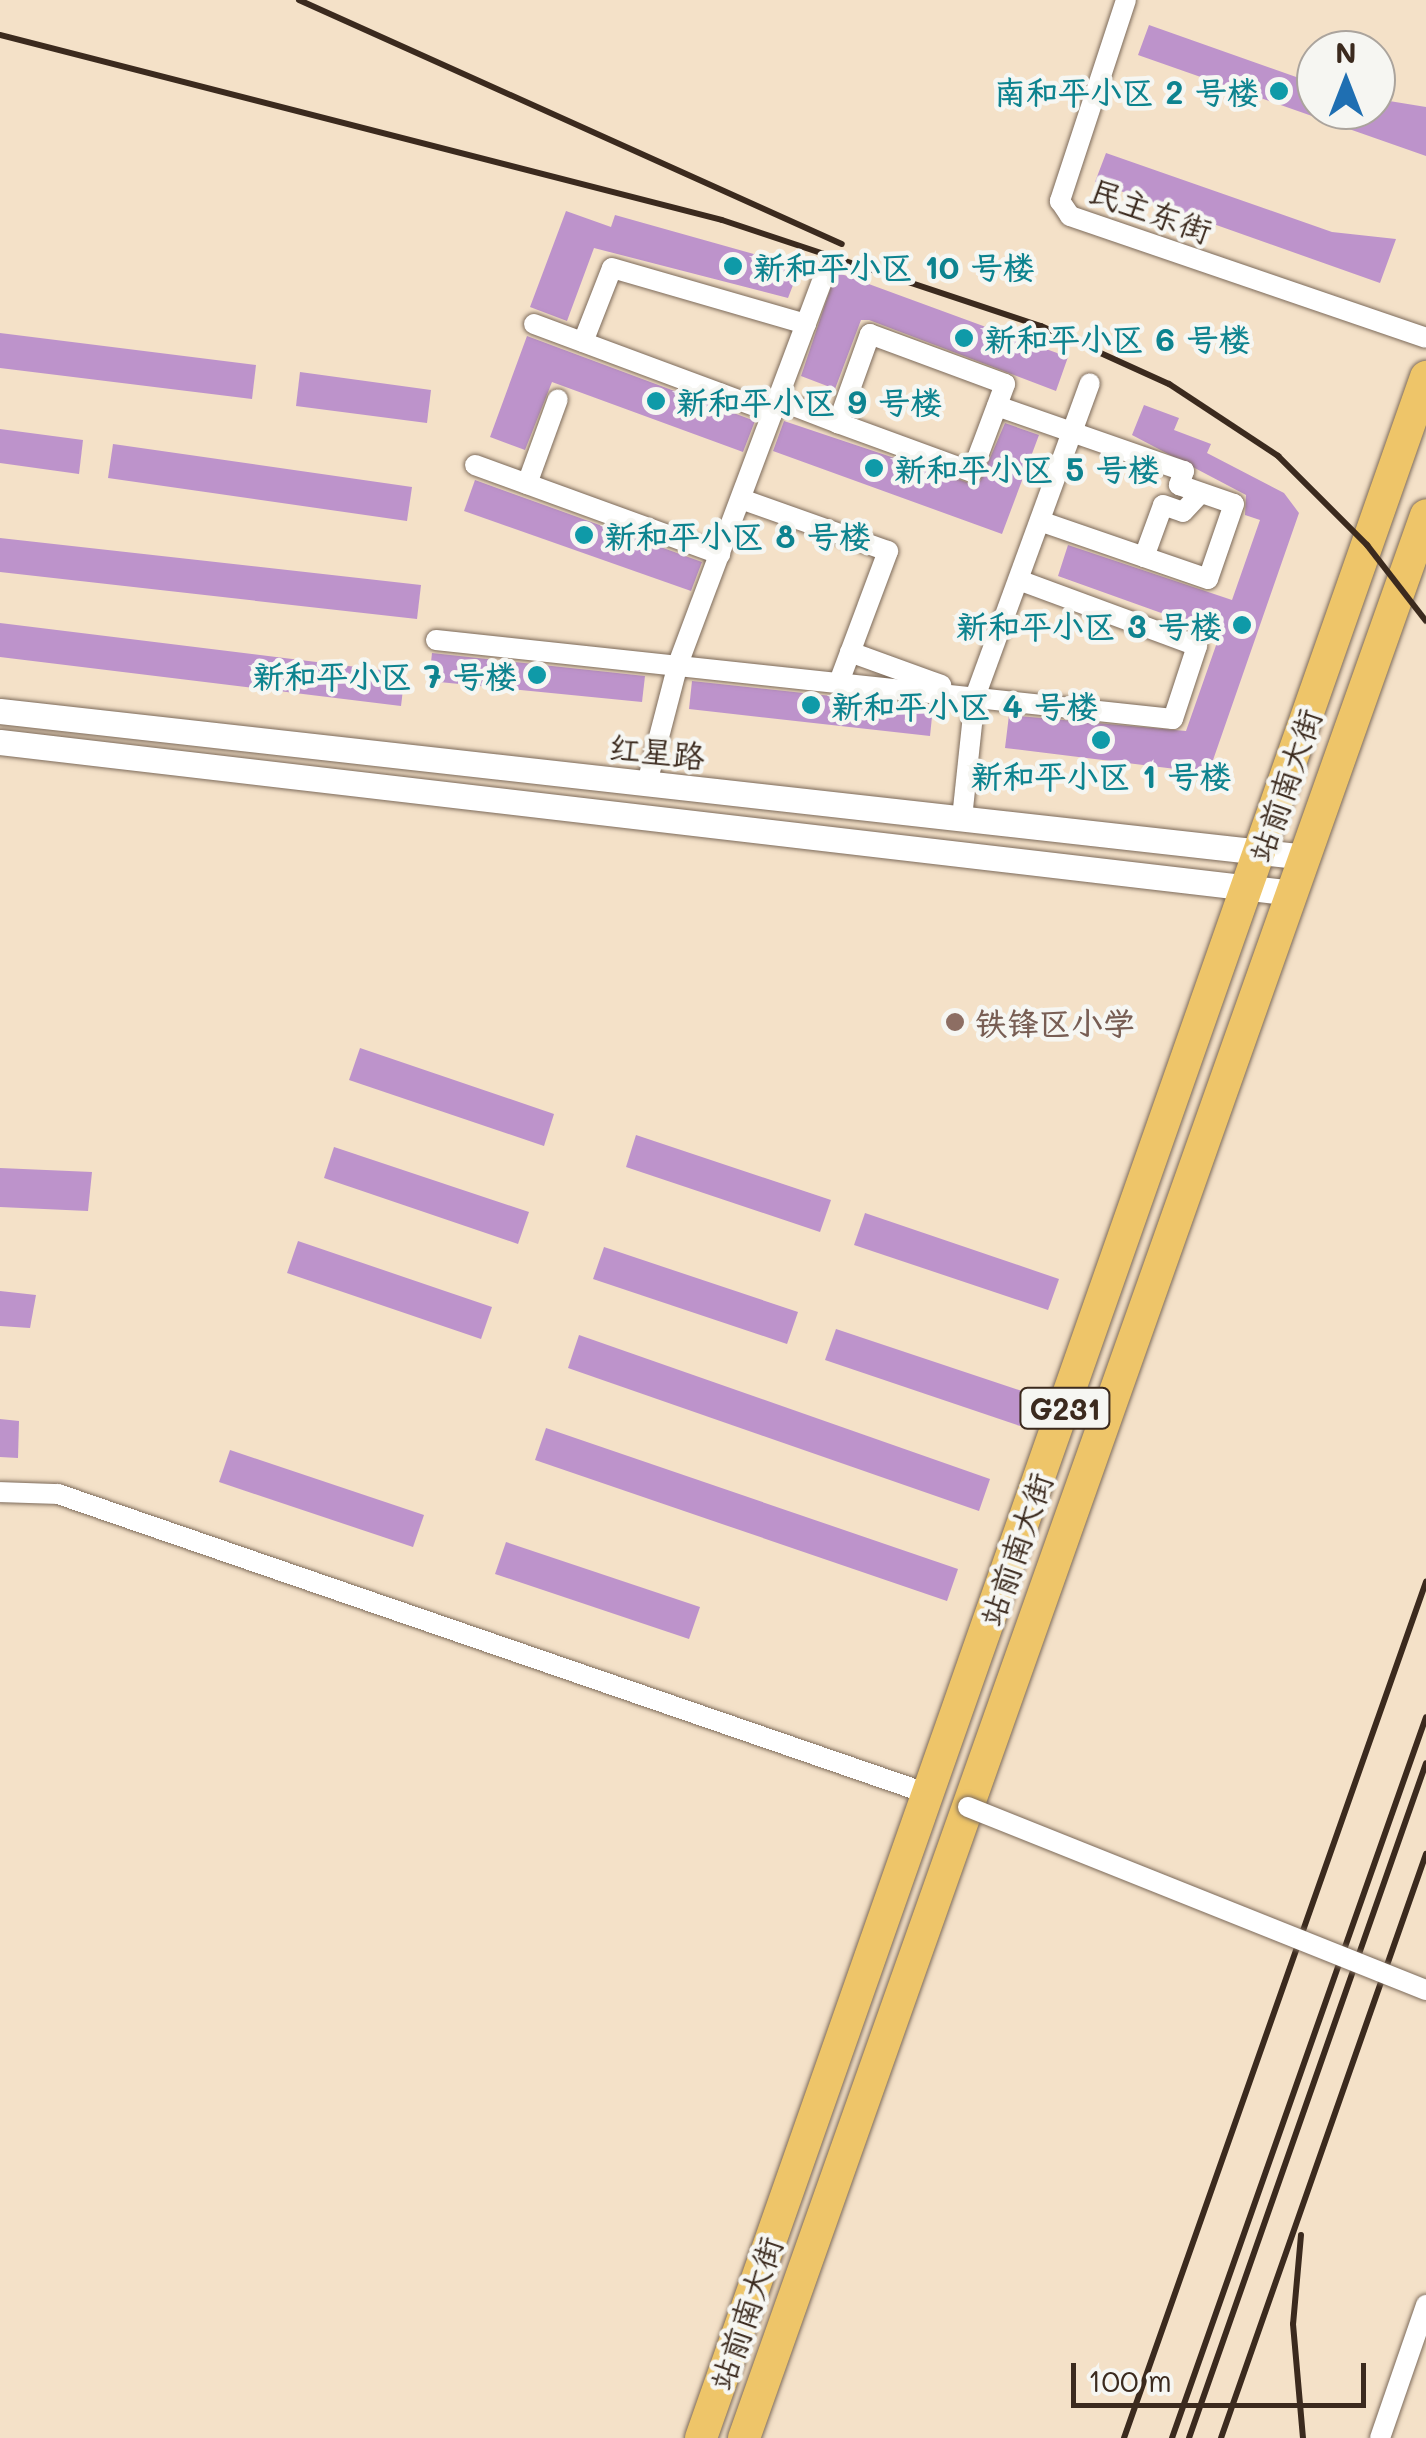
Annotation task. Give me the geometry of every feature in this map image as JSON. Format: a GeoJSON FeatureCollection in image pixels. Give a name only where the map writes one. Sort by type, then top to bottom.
{"type":"FeatureCollection","features":[{"type":"Feature","properties":{"kind":"highway","name":"站前南大街"},"geometry":{"type":"LineString","coordinates":[[701,2438],[1426,377]]}},
{"type":"Feature","properties":{"kind":"highway","name":"站前南大街"},"geometry":{"type":"LineString","coordinates":[[744,2438],[1426,515]]}},
{"type":"Feature","properties":{"kind":"street","name":"民主东街"},"geometry":{"type":"LineString","coordinates":[[1126,0],[1060,202],[1070,216],[1426,338]]}},
{"type":"Feature","properties":{"kind":"street"},"geometry":{"type":"LineString","coordinates":[[583,342],[612,268],[806,324]]}},
{"type":"Feature","properties":{"kind":"street"},"geometry":{"type":"LineString","coordinates":[[647,783],[678,664],[822,283]]}},
{"type":"Feature","properties":{"kind":"street"},"geometry":{"type":"LineString","coordinates":[[534,324],[775,407],[838,423],[972,472],[1005,384],[870,334],[838,423]]}},
{"type":"Feature","properties":{"kind":"street"},"geometry":{"type":"LineString","coordinates":[[962,818],[976,698],[1090,384]]}},
{"type":"Feature","properties":{"kind":"street"},"geometry":{"type":"LineString","coordinates":[[527,484],[558,400]]}},
{"type":"Feature","properties":{"kind":"street"},"geometry":{"type":"LineString","coordinates":[[997,406],[1184,471],[1179,485],[1234,504],[1208,580],[1040,521]]}},
{"type":"Feature","properties":{"kind":"street"},"geometry":{"type":"LineString","coordinates":[[475,465],[720,554]]}},
{"type":"Feature","properties":{"kind":"street"},"geometry":{"type":"LineString","coordinates":[[1144,557],[1163,505],[1183,512],[1201,492]]}},
{"type":"Feature","properties":{"kind":"street"},"geometry":{"type":"LineString","coordinates":[[740,499],[888,551],[840,682]]}},
{"type":"Feature","properties":{"kind":"street"},"geometry":{"type":"LineString","coordinates":[[436,640],[1173,719],[1197,646],[1018,580]]}},
{"type":"Feature","properties":{"kind":"street"},"geometry":{"type":"LineString","coordinates":[[850,652],[976,698]]}},
{"type":"Feature","properties":{"kind":"street","name":"红星路"},"geometry":{"type":"LineString","coordinates":[[0,711],[1306,856]]}},
{"type":"Feature","properties":{"kind":"street","name":"红星路"},"geometry":{"type":"LineString","coordinates":[[0,742],[1293,894]]}},
{"type":"Feature","properties":{"kind":"street"},"geometry":{"type":"LineString","coordinates":[[0,1492],[58,1494],[928,1794]]}},
{"type":"Feature","properties":{"kind":"street"},"geometry":{"type":"LineString","coordinates":[[968,1807],[1426,1990]]}},
{"type":"Feature","properties":{"kind":"street"},"geometry":{"type":"LineString","coordinates":[[1380,2438],[1426,2305]]}},
{"type":"Feature","properties":{"kind":"building","name":"南和平小区 2 号楼"},"geometry":{"type":"Polygon","coordinates":[[[1149,25],[1296,77],[1296,110],[1138,55],[1149,25]]]}},
{"type":"Feature","properties":{"kind":"building","name":"南和平小区 2 号楼"},"geometry":{"type":"Polygon","coordinates":[[[1396,102],[1426,107],[1426,156],[1352,130],[1396,130],[1396,102]]]}},
{"type":"Feature","properties":{"kind":"building"},"geometry":{"type":"Polygon","coordinates":[[[1106,153],[1332,232],[1396,239],[1380,283],[1095,182],[1106,153]]]}},
{"type":"Feature","properties":{"kind":"building","name":"新和平小区 10 号楼"},"geometry":{"type":"Polygon","coordinates":[[[566,211],[611,227],[615,215],[800,267],[788,298],[594,248],[567,321],[530,307],[566,211]]]}},
{"type":"Feature","properties":{"kind":"building","name":"新和平小区 6 号楼"},"geometry":{"type":"Polygon","coordinates":[[[836,272],[1068,357],[1056,391],[869,320],[861,320],[835,389],[801,376],[836,272]]]}},
{"type":"Feature","properties":{"kind":"building"},"geometry":{"type":"Polygon","coordinates":[[[0,333],[256,365],[252,399],[0,368],[0,333]]]}},
{"type":"Feature","properties":{"kind":"building","name":"新和平小区 9 号楼"},"geometry":{"type":"Polygon","coordinates":[[[527,336],[755,421],[743,452],[552,382],[525,450],[490,437],[527,336]]]}},
{"type":"Feature","properties":{"kind":"building"},"geometry":{"type":"Polygon","coordinates":[[[300,372],[431,390],[427,423],[296,406],[300,372]]]}},
{"type":"Feature","properties":{"kind":"building"},"geometry":{"type":"Polygon","coordinates":[[[1144,405],[1179,418],[1174,430],[1211,444],[1207,453],[1284,493],[1299,513],[1212,763],[1192,771],[1005,748],[1009,715],[1186,731],[1220,634],[1058,576],[1068,545],[1232,600],[1260,520],[1245,515],[1246,495],[1132,435],[1144,405]]]}},
{"type":"Feature","properties":{"kind":"building","name":"新和平小区 5 号楼"},"geometry":{"type":"Polygon","coordinates":[[[784,421],[978,486],[1005,423],[1039,435],[1002,534],[773,451],[784,421]]]}},
{"type":"Feature","properties":{"kind":"building"},"geometry":{"type":"Polygon","coordinates":[[[0,429],[83,440],[79,474],[0,463],[0,429]]]}},
{"type":"Feature","properties":{"kind":"building"},"geometry":{"type":"Polygon","coordinates":[[[113,444],[412,487],[407,521],[108,478],[113,444]]]}},
{"type":"Feature","properties":{"kind":"building","name":"新和平小区 8 号楼"},"geometry":{"type":"Polygon","coordinates":[[[475,480],[702,562],[691,591],[464,511],[475,480]]]}},
{"type":"Feature","properties":{"kind":"building"},"geometry":{"type":"Polygon","coordinates":[[[0,538],[421,585],[417,619],[0,572],[0,538]]]}},
{"type":"Feature","properties":{"kind":"building"},"geometry":{"type":"Polygon","coordinates":[[[0,623],[405,673],[401,706],[0,657],[0,623]]]}},
{"type":"Feature","properties":{"kind":"building","name":"新和平小区 7 号楼"},"geometry":{"type":"Polygon","coordinates":[[[432,653],[645,676],[642,702],[429,681],[432,653]]]}},
{"type":"Feature","properties":{"kind":"building","name":"新和平小区 4 号楼"},"geometry":{"type":"Polygon","coordinates":[[[692,681],[933,707],[930,736],[689,709],[692,681]]]}},
{"type":"Feature","properties":{"kind":"building"},"geometry":{"type":"Polygon","coordinates":[[[360,1048],[554,1114],[544,1146],[349,1080],[360,1048]]]}},
{"type":"Feature","properties":{"kind":"building"},"geometry":{"type":"Polygon","coordinates":[[[636,1135],[831,1200],[820,1232],[626,1167],[636,1135]]]}},
{"type":"Feature","properties":{"kind":"building"},"geometry":{"type":"Polygon","coordinates":[[[334,1147],[529,1212],[518,1244],[324,1178],[334,1147]]]}},
{"type":"Feature","properties":{"kind":"building"},"geometry":{"type":"Polygon","coordinates":[[[0,1168],[92,1172],[88,1211],[0,1207],[0,1168]]]}},
{"type":"Feature","properties":{"kind":"building"},"geometry":{"type":"Polygon","coordinates":[[[865,1213],[1059,1279],[1048,1310],[854,1245],[865,1213]]]}},
{"type":"Feature","properties":{"kind":"building"},"geometry":{"type":"Polygon","coordinates":[[[298,1241],[492,1307],[481,1339],[287,1273],[298,1241]]]}},
{"type":"Feature","properties":{"kind":"building"},"geometry":{"type":"Polygon","coordinates":[[[604,1247],[798,1312],[787,1344],[593,1279],[604,1247]]]}},
{"type":"Feature","properties":{"kind":"building"},"geometry":{"type":"Polygon","coordinates":[[[0,1291],[36,1295],[30,1328],[0,1326],[0,1291]]]}},
{"type":"Feature","properties":{"kind":"building"},"geometry":{"type":"Polygon","coordinates":[[[836,1329],[1031,1394],[1020,1426],[825,1360],[836,1329]]]}},
{"type":"Feature","properties":{"kind":"building"},"geometry":{"type":"Polygon","coordinates":[[[579,1335],[990,1479],[979,1511],[568,1368],[579,1335]]]}},
{"type":"Feature","properties":{"kind":"building"},"geometry":{"type":"Polygon","coordinates":[[[0,1419],[19,1421],[18,1458],[0,1457],[0,1419]]]}},
{"type":"Feature","properties":{"kind":"building"},"geometry":{"type":"Polygon","coordinates":[[[546,1428],[958,1569],[947,1601],[535,1460],[546,1428]]]}},
{"type":"Feature","properties":{"kind":"building"},"geometry":{"type":"Polygon","coordinates":[[[230,1450],[424,1515],[413,1547],[219,1482],[230,1450]]]}},
{"type":"Feature","properties":{"kind":"building"},"geometry":{"type":"Polygon","coordinates":[[[506,1542],[700,1607],[689,1639],[495,1574],[506,1542]]]}},
{"type":"Feature","properties":{"kind":"railway"},"geometry":{"type":"LineString","coordinates":[[299,0],[842,244]]}},
{"type":"Feature","properties":{"kind":"railway"},"geometry":{"type":"LineString","coordinates":[[0,35],[722,220],[1041,326],[1169,384],[1278,456],[1367,545],[1426,621]]}},
{"type":"Feature","properties":{"kind":"railway"},"geometry":{"type":"LineString","coordinates":[[1124,2438],[1426,1582]]}},
{"type":"Feature","properties":{"kind":"railway"},"geometry":{"type":"LineString","coordinates":[[1172,2438],[1426,1717]]}},
{"type":"Feature","properties":{"kind":"railway"},"geometry":{"type":"LineString","coordinates":[[1189,2438],[1426,1763]]}},
{"type":"Feature","properties":{"kind":"railway"},"geometry":{"type":"LineString","coordinates":[[1221,2438],[1426,1854]]}},
{"type":"Feature","properties":{"kind":"railway"},"geometry":{"type":"LineString","coordinates":[[1301,2235],[1293,2324],[1303,2438]]}},
{"type":"Feature","properties":{"kind":"place","name":"南和平小区 2 号楼"},"geometry":{"type":"Point","coordinates":[1279,91]}},
{"type":"Feature","properties":{"kind":"place","name":"新和平小区 10 号楼"},"geometry":{"type":"Point","coordinates":[733,266]}},
{"type":"Feature","properties":{"kind":"place","name":"新和平小区 6 号楼"},"geometry":{"type":"Point","coordinates":[964,338]}},
{"type":"Feature","properties":{"kind":"place","name":"新和平小区 9 号楼"},"geometry":{"type":"Point","coordinates":[656,401]}},
{"type":"Feature","properties":{"kind":"place","name":"新和平小区 5 号楼"},"geometry":{"type":"Point","coordinates":[874,468]}},
{"type":"Feature","properties":{"kind":"place","name":"新和平小区 8 号楼"},"geometry":{"type":"Point","coordinates":[584,535]}},
{"type":"Feature","properties":{"kind":"place","name":"新和平小区 3 号楼"},"geometry":{"type":"Point","coordinates":[1242,625]}},
{"type":"Feature","properties":{"kind":"place","name":"新和平小区 7 号楼"},"geometry":{"type":"Point","coordinates":[537,675]}},
{"type":"Feature","properties":{"kind":"place","name":"新和平小区 4 号楼"},"geometry":{"type":"Point","coordinates":[811,705]}},
{"type":"Feature","properties":{"kind":"place","name":"新和平小区 1 号楼"},"geometry":{"type":"Point","coordinates":[1101,740]}},
{"type":"Feature","properties":{"kind":"place","name":"铁锋区小学"},"geometry":{"type":"Point","coordinates":[955,1022]}}]}
